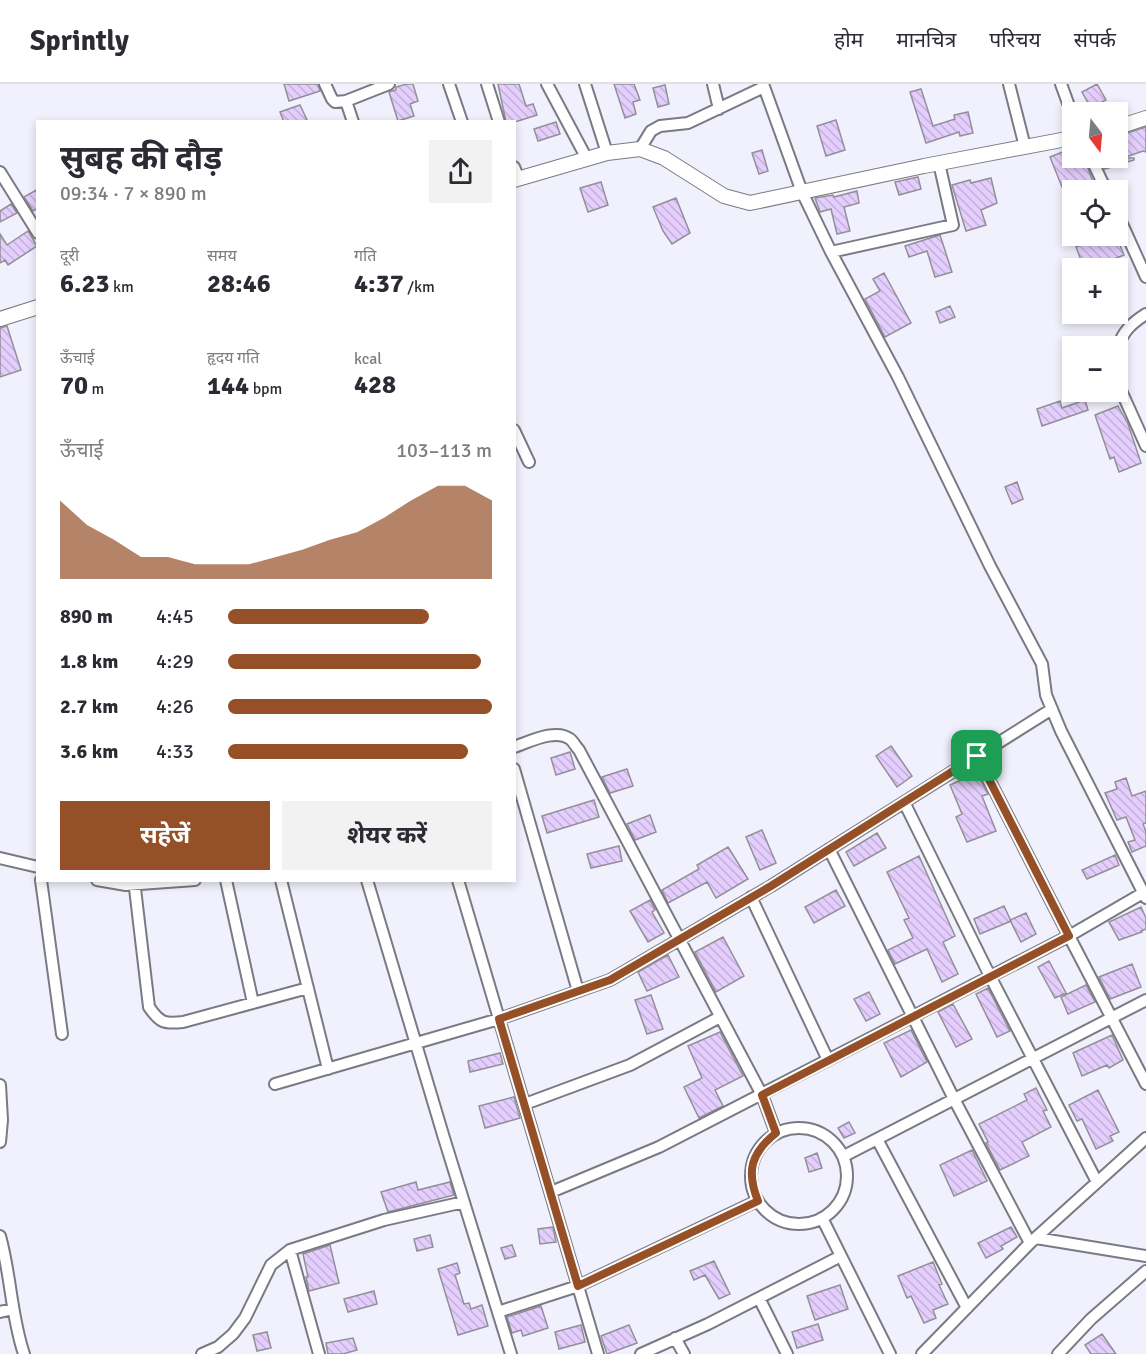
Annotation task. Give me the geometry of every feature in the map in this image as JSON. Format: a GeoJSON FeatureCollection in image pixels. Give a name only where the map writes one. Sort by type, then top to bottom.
{"type":"FeatureCollection","features":[{"type":"Feature","properties":{"kind":"street"},"geometry":{"type":"LineString","coordinates":[[325,84],[335,102],[346,101],[389,84]]}},
{"type":"Feature","properties":{"kind":"street"},"geometry":{"type":"LineString","coordinates":[[449,84],[461,120]]}},
{"type":"Feature","properties":{"kind":"street"},"geometry":{"type":"LineString","coordinates":[[487,84],[498,120]]}},
{"type":"Feature","properties":{"kind":"street"},"geometry":{"type":"LineString","coordinates":[[547,84],[587,159]]}},
{"type":"Feature","properties":{"kind":"street"},"geometry":{"type":"LineString","coordinates":[[585,84],[608,153]]}},
{"type":"Feature","properties":{"kind":"street"},"geometry":{"type":"LineString","coordinates":[[713,84],[719,109]]}},
{"type":"Feature","properties":{"kind":"street"},"geometry":{"type":"LineString","coordinates":[[1009,84],[1025,147]]}},
{"type":"Feature","properties":{"kind":"street"},"geometry":{"type":"LineString","coordinates":[[1061,84],[1068,102]]}},
{"type":"Feature","properties":{"kind":"street"},"geometry":{"type":"LineString","coordinates":[[551,1192],[659,1147],[1145,895],[1052,709],[1046,695],[1042,664],[990,566],[898,377],[831,252],[802,192],[763,85],[688,123],[660,126],[651,131],[640,149]]}},
{"type":"Feature","properties":{"kind":"street"},"geometry":{"type":"LineString","coordinates":[[346,101],[352,120]]}},
{"type":"Feature","properties":{"kind":"street"},"geometry":{"type":"LineString","coordinates":[[1128,124],[1146,118]]}},
{"type":"Feature","properties":{"kind":"street"},"geometry":{"type":"LineString","coordinates":[[516,175],[608,153],[640,149],[664,158],[724,196],[750,203],[1062,140]]}},
{"type":"Feature","properties":{"kind":"street"},"geometry":{"type":"LineString","coordinates":[[831,252],[953,225],[939,163]]}},
{"type":"Feature","properties":{"kind":"street"},"geometry":{"type":"LineString","coordinates":[[0,172],[36,229]]}},
{"type":"Feature","properties":{"kind":"street"},"geometry":{"type":"LineString","coordinates":[[1128,237],[1146,277]]}},
{"type":"Feature","properties":{"kind":"street"},"geometry":{"type":"LineString","coordinates":[[0,319],[36,308]]}},
{"type":"Feature","properties":{"kind":"street"},"geometry":{"type":"LineString","coordinates":[[1121,336],[1127,327],[1146,314]]}},
{"type":"Feature","properties":{"kind":"street"},"geometry":{"type":"LineString","coordinates":[[1126,402],[1146,446]]}},
{"type":"Feature","properties":{"kind":"street"},"geometry":{"type":"LineString","coordinates":[[516,434],[529,462]]}},
{"type":"Feature","properties":{"kind":"street"},"geometry":{"type":"LineString","coordinates":[[275,1084],[499,1019],[610,980],[830,849],[1052,709]]}},
{"type":"Feature","properties":{"kind":"street"},"geometry":{"type":"LineString","coordinates":[[516,746],[551,735],[560,735],[570,739],[579,750],[762,1095],[776,1133]]}},
{"type":"Feature","properties":{"kind":"street"},"geometry":{"type":"LineString","coordinates":[[977,756],[1146,1084]]}},
{"type":"Feature","properties":{"kind":"street"},"geometry":{"type":"LineString","coordinates":[[516,776],[579,991]]}},
{"type":"Feature","properties":{"kind":"street"},"geometry":{"type":"LineString","coordinates":[[904,802],[990,976],[1097,1182]]}},
{"type":"Feature","properties":{"kind":"street"},"geometry":{"type":"LineString","coordinates":[[830,849],[954,1099],[1033,1240]]}},
{"type":"Feature","properties":{"kind":"street"},"geometry":{"type":"LineString","coordinates":[[0,858],[36,867]]}},
{"type":"Feature","properties":{"kind":"street"},"geometry":{"type":"LineString","coordinates":[[41,882],[62,1034]]}},
{"type":"Feature","properties":{"kind":"street"},"geometry":{"type":"LineString","coordinates":[[154,882],[134,883],[149,1007],[157,1019],[168,1024],[183,1022],[308,988]]}},
{"type":"Feature","properties":{"kind":"street"},"geometry":{"type":"LineString","coordinates":[[226,882],[253,1003]]}},
{"type":"Feature","properties":{"kind":"street"},"geometry":{"type":"LineString","coordinates":[[282,882],[328,1069]]}},
{"type":"Feature","properties":{"kind":"street"},"geometry":{"type":"LineString","coordinates":[[368,882],[511,1354]]}},
{"type":"Feature","properties":{"kind":"street"},"geometry":{"type":"LineString","coordinates":[[459,882],[598,1354]]}},
{"type":"Feature","properties":{"kind":"street"},"geometry":{"type":"LineString","coordinates":[[751,897],[828,1060]]}},
{"type":"Feature","properties":{"kind":"street"},"geometry":{"type":"LineString","coordinates":[[844,1156],[1146,1000]]}},
{"type":"Feature","properties":{"kind":"street"},"geometry":{"type":"LineString","coordinates":[[525,1104],[630,1065],[720,1017]]}},
{"type":"Feature","properties":{"kind":"street"},"geometry":{"type":"LineString","coordinates":[[0,1085],[2,1120],[0,1142]]}},
{"type":"Feature","properties":{"kind":"street"},"geometry":{"type":"LineString","coordinates":[[793,1128],[809,1128],[823,1133],[836,1143],[844,1156],[848,1171],[847,1186],[842,1201],[831,1213],[816,1222],[800,1225],[783,1222],[769,1214],[758,1201],[752,1186],[751,1169],[756,1153],[776,1133],[793,1128]]}},
{"type":"Feature","properties":{"kind":"street"},"geometry":{"type":"LineString","coordinates":[[922,1354],[1033,1240],[1146,1138]]}},
{"type":"Feature","properties":{"kind":"street"},"geometry":{"type":"LineString","coordinates":[[877,1139],[967,1308]]}},
{"type":"Feature","properties":{"kind":"street"},"geometry":{"type":"LineString","coordinates":[[498,1312],[578,1286],[758,1201]]}},
{"type":"Feature","properties":{"kind":"street"},"geometry":{"type":"LineString","coordinates":[[202,1354],[218,1347],[233,1334],[245,1318],[271,1265],[290,1250],[384,1220],[464,1202]]}},
{"type":"Feature","properties":{"kind":"street"},"geometry":{"type":"LineString","coordinates":[[822,1218],[890,1354]]}},
{"type":"Feature","properties":{"kind":"street"},"geometry":{"type":"LineString","coordinates":[[0,1236],[7,1261],[13,1309],[24,1354]]}},
{"type":"Feature","properties":{"kind":"street"},"geometry":{"type":"LineString","coordinates":[[1033,1240],[1146,1256]]}},
{"type":"Feature","properties":{"kind":"street"},"geometry":{"type":"LineString","coordinates":[[290,1250],[319,1354]]}},
{"type":"Feature","properties":{"kind":"street"},"geometry":{"type":"LineString","coordinates":[[641,1354],[841,1256]]}},
{"type":"Feature","properties":{"kind":"street"},"geometry":{"type":"LineString","coordinates":[[1058,1354],[1069,1349],[1091,1319],[1146,1271]]}},
{"type":"Feature","properties":{"kind":"street"},"geometry":{"type":"LineString","coordinates":[[759,1298],[787,1354]]}},
{"type":"Feature","properties":{"kind":"street"},"geometry":{"type":"LineString","coordinates":[[0,1312],[13,1309]]}},
{"type":"Feature","properties":{"kind":"street"},"geometry":{"type":"LineString","coordinates":[[675,1338],[684,1354]]}},
{"type":"Feature","properties":{"kind":"building"},"geometry":{"type":"Polygon","coordinates":[[[284,84],[318,84],[320,91],[289,101],[284,84]]]}},
{"type":"Feature","properties":{"kind":"building"},"geometry":{"type":"Polygon","coordinates":[[[413,84],[418,101],[410,104],[414,116],[398,120],[389,92],[396,90],[396,87],[413,84]]]}},
{"type":"Feature","properties":{"kind":"building"},"geometry":{"type":"Polygon","coordinates":[[[498,84],[519,84],[526,106],[533,104],[537,115],[516,122],[506,120],[498,84]]]}},
{"type":"Feature","properties":{"kind":"building"},"geometry":{"type":"Polygon","coordinates":[[[614,84],[634,84],[640,100],[633,102],[636,114],[625,118],[614,84]]]}},
{"type":"Feature","properties":{"kind":"building"},"geometry":{"type":"Polygon","coordinates":[[[1097,84],[1106,100],[1088,102],[1082,92],[1097,84]]]}},
{"type":"Feature","properties":{"kind":"building"},"geometry":{"type":"Polygon","coordinates":[[[665,85],[669,104],[658,107],[653,88],[665,85]]]}},
{"type":"Feature","properties":{"kind":"building"},"geometry":{"type":"Polygon","coordinates":[[[921,89],[933,126],[955,119],[954,115],[968,112],[973,133],[960,136],[959,132],[926,143],[910,92],[921,89]]]}},
{"type":"Feature","properties":{"kind":"building"},"geometry":{"type":"Polygon","coordinates":[[[300,105],[307,120],[283,120],[280,112],[300,105]]]}},
{"type":"Feature","properties":{"kind":"building"},"geometry":{"type":"Polygon","coordinates":[[[836,120],[845,150],[826,156],[817,126],[836,120]]]}},
{"type":"Feature","properties":{"kind":"building"},"geometry":{"type":"Polygon","coordinates":[[[556,122],[560,134],[538,141],[534,129],[556,122]]]}},
{"type":"Feature","properties":{"kind":"building"},"geometry":{"type":"Polygon","coordinates":[[[1146,127],[1146,152],[1128,156],[1128,133],[1146,127]]]}},
{"type":"Feature","properties":{"kind":"building"},"geometry":{"type":"Polygon","coordinates":[[[762,150],[768,171],[759,174],[752,153],[762,150]]]}},
{"type":"Feature","properties":{"kind":"building"},"geometry":{"type":"Polygon","coordinates":[[[1062,152],[1062,168],[1088,168],[1092,180],[1062,180],[1062,187],[1050,157],[1062,152]]]}},
{"type":"Feature","properties":{"kind":"building"},"geometry":{"type":"Polygon","coordinates":[[[918,177],[921,189],[899,195],[895,182],[918,177]]]}},
{"type":"Feature","properties":{"kind":"building"},"geometry":{"type":"Polygon","coordinates":[[[991,178],[997,203],[981,210],[986,225],[966,231],[952,185],[991,178]]]}},
{"type":"Feature","properties":{"kind":"building"},"geometry":{"type":"Polygon","coordinates":[[[601,182],[608,205],[588,212],[580,188],[601,182]]]}},
{"type":"Feature","properties":{"kind":"building"},"geometry":{"type":"Polygon","coordinates":[[[36,190],[36,209],[33,211],[24,197],[36,190]]]}},
{"type":"Feature","properties":{"kind":"building"},"geometry":{"type":"Polygon","coordinates":[[[857,191],[859,203],[844,207],[850,231],[837,234],[831,209],[820,212],[815,198],[833,195],[834,197],[857,191]]]}},
{"type":"Feature","properties":{"kind":"building"},"geometry":{"type":"Polygon","coordinates":[[[676,198],[690,233],[672,244],[663,231],[653,207],[676,198]]]}},
{"type":"Feature","properties":{"kind":"building"},"geometry":{"type":"Polygon","coordinates":[[[11,204],[17,213],[0,222],[0,211],[11,204]]]}},
{"type":"Feature","properties":{"kind":"building"},"geometry":{"type":"Polygon","coordinates":[[[28,231],[36,247],[8,265],[5,260],[0,263],[0,234],[7,245],[28,231]]]}},
{"type":"Feature","properties":{"kind":"building"},"geometry":{"type":"Polygon","coordinates":[[[940,235],[952,272],[935,277],[927,251],[909,257],[905,246],[940,235]]]}},
{"type":"Feature","properties":{"kind":"building"},"geometry":{"type":"Polygon","coordinates":[[[1120,246],[1124,255],[1116,258],[1080,258],[1076,247],[1120,246]]]}},
{"type":"Feature","properties":{"kind":"building"},"geometry":{"type":"Polygon","coordinates":[[[884,273],[911,323],[885,337],[865,299],[880,291],[873,279],[884,273]]]}},
{"type":"Feature","properties":{"kind":"building"},"geometry":{"type":"Polygon","coordinates":[[[950,306],[955,317],[940,323],[936,312],[950,306]]]}},
{"type":"Feature","properties":{"kind":"building"},"geometry":{"type":"Polygon","coordinates":[[[7,326],[21,370],[0,377],[0,328],[7,326]]]}},
{"type":"Feature","properties":{"kind":"building"},"geometry":{"type":"Polygon","coordinates":[[[1060,401],[1062,408],[1086,402],[1088,410],[1042,426],[1037,409],[1060,401]]]}},
{"type":"Feature","properties":{"kind":"building"},"geometry":{"type":"Polygon","coordinates":[[[1118,406],[1128,424],[1141,463],[1119,472],[1114,457],[1110,459],[1095,415],[1118,406]]]}},
{"type":"Feature","properties":{"kind":"building"},"geometry":{"type":"Polygon","coordinates":[[[1017,482],[1023,499],[1012,504],[1005,487],[1017,482]]]}},
{"type":"Feature","properties":{"kind":"building"},"geometry":{"type":"Polygon","coordinates":[[[891,746],[912,776],[897,787],[876,756],[891,746]]]}},
{"type":"Feature","properties":{"kind":"building"},"geometry":{"type":"Polygon","coordinates":[[[570,752],[575,769],[556,775],[551,758],[570,752]]]}},
{"type":"Feature","properties":{"kind":"building"},"geometry":{"type":"Polygon","coordinates":[[[627,769],[633,786],[610,793],[602,777],[627,769]]]}},
{"type":"Feature","properties":{"kind":"building"},"geometry":{"type":"Polygon","coordinates":[[[977,773],[988,794],[982,796],[996,831],[967,842],[956,817],[962,814],[950,785],[977,773]]]}},
{"type":"Feature","properties":{"kind":"building"},"geometry":{"type":"Polygon","coordinates":[[[1126,778],[1132,796],[1146,791],[1146,823],[1143,824],[1146,832],[1146,846],[1132,852],[1128,842],[1135,840],[1126,817],[1117,820],[1105,793],[1117,789],[1115,782],[1126,778]]]}},
{"type":"Feature","properties":{"kind":"building"},"geometry":{"type":"Polygon","coordinates":[[[594,800],[599,817],[547,833],[542,816],[594,800]]]}},
{"type":"Feature","properties":{"kind":"building"},"geometry":{"type":"Polygon","coordinates":[[[650,815],[656,832],[635,840],[627,824],[650,815]]]}},
{"type":"Feature","properties":{"kind":"building"},"geometry":{"type":"Polygon","coordinates":[[[762,830],[776,863],[760,870],[746,837],[762,830]]]}},
{"type":"Feature","properties":{"kind":"building"},"geometry":{"type":"Polygon","coordinates":[[[877,833],[886,848],[854,866],[846,852],[877,833]]]}},
{"type":"Feature","properties":{"kind":"building"},"geometry":{"type":"Polygon","coordinates":[[[619,846],[622,861],[591,868],[587,854],[619,846]]]}},
{"type":"Feature","properties":{"kind":"building"},"geometry":{"type":"Polygon","coordinates":[[[728,847],[748,879],[716,898],[707,882],[668,903],[662,890],[699,869],[697,865],[728,847]]]}},
{"type":"Feature","properties":{"kind":"building"},"geometry":{"type":"Polygon","coordinates":[[[1115,855],[1119,865],[1087,879],[1082,870],[1115,855]]]}},
{"type":"Feature","properties":{"kind":"building"},"geometry":{"type":"Polygon","coordinates":[[[919,856],[955,936],[943,942],[958,974],[942,982],[927,949],[895,964],[888,950],[913,938],[904,920],[909,918],[887,872],[919,856]]]}},
{"type":"Feature","properties":{"kind":"building"},"geometry":{"type":"Polygon","coordinates":[[[836,890],[845,906],[814,923],[805,907],[836,890]]]}},
{"type":"Feature","properties":{"kind":"building"},"geometry":{"type":"Polygon","coordinates":[[[650,900],[655,910],[652,912],[664,933],[648,942],[630,911],[650,900]]]}},
{"type":"Feature","properties":{"kind":"building"},"geometry":{"type":"Polygon","coordinates":[[[1004,906],[1011,921],[980,934],[974,919],[1004,906]]]}},
{"type":"Feature","properties":{"kind":"building"},"geometry":{"type":"Polygon","coordinates":[[[1141,907],[1146,918],[1146,929],[1119,940],[1109,922],[1141,907]]]}},
{"type":"Feature","properties":{"kind":"building"},"geometry":{"type":"Polygon","coordinates":[[[1026,913],[1036,934],[1021,942],[1010,920],[1026,913]]]}},
{"type":"Feature","properties":{"kind":"building"},"geometry":{"type":"Polygon","coordinates":[[[723,937],[744,976],[716,992],[695,952],[723,937]]]}},
{"type":"Feature","properties":{"kind":"building"},"geometry":{"type":"Polygon","coordinates":[[[668,955],[679,977],[647,991],[638,972],[668,955]]]}},
{"type":"Feature","properties":{"kind":"building"},"geometry":{"type":"Polygon","coordinates":[[[1049,961],[1066,993],[1055,998],[1038,967],[1049,961]]]}},
{"type":"Feature","properties":{"kind":"building"},"geometry":{"type":"Polygon","coordinates":[[[1132,964],[1141,987],[1110,999],[1099,977],[1132,964]]]}},
{"type":"Feature","properties":{"kind":"building"},"geometry":{"type":"Polygon","coordinates":[[[1086,985],[1095,1002],[1068,1014],[1061,997],[1086,985]]]}},
{"type":"Feature","properties":{"kind":"building"},"geometry":{"type":"Polygon","coordinates":[[[988,988],[1010,1031],[997,1037],[976,994],[988,988]]]}},
{"type":"Feature","properties":{"kind":"building"},"geometry":{"type":"Polygon","coordinates":[[[869,992],[880,1014],[866,1021],[854,999],[869,992]]]}},
{"type":"Feature","properties":{"kind":"building"},"geometry":{"type":"Polygon","coordinates":[[[651,995],[663,1029],[647,1034],[635,1000],[651,995]]]}},
{"type":"Feature","properties":{"kind":"building"},"geometry":{"type":"Polygon","coordinates":[[[953,1004],[972,1039],[956,1047],[938,1012],[953,1004]]]}},
{"type":"Feature","properties":{"kind":"building"},"geometry":{"type":"Polygon","coordinates":[[[911,1030],[927,1062],[901,1077],[884,1043],[911,1030]]]}},
{"type":"Feature","properties":{"kind":"building"},"geometry":{"type":"Polygon","coordinates":[[[720,1032],[743,1076],[715,1090],[723,1106],[699,1118],[684,1087],[702,1078],[688,1046],[720,1032]]]}},
{"type":"Feature","properties":{"kind":"building"},"geometry":{"type":"Polygon","coordinates":[[[1112,1035],[1123,1060],[1109,1068],[1107,1065],[1082,1076],[1073,1053],[1112,1035]]]}},
{"type":"Feature","properties":{"kind":"building"},"geometry":{"type":"Polygon","coordinates":[[[500,1053],[503,1064],[470,1072],[468,1061],[500,1053]]]}},
{"type":"Feature","properties":{"kind":"building"},"geometry":{"type":"Polygon","coordinates":[[[1036,1088],[1047,1110],[1043,1111],[1051,1127],[1022,1142],[1029,1156],[1000,1170],[979,1124],[1027,1100],[1024,1094],[1036,1088]]]}},
{"type":"Feature","properties":{"kind":"building"},"geometry":{"type":"Polygon","coordinates":[[[1098,1090],[1119,1132],[1110,1136],[1113,1141],[1096,1149],[1082,1119],[1077,1121],[1069,1105],[1098,1090]]]}},
{"type":"Feature","properties":{"kind":"building"},"geometry":{"type":"Polygon","coordinates":[[[514,1097],[520,1118],[485,1128],[479,1106],[514,1097]]]}},
{"type":"Feature","properties":{"kind":"building"},"geometry":{"type":"Polygon","coordinates":[[[849,1122],[855,1133],[844,1138],[838,1128],[849,1122]]]}},
{"type":"Feature","properties":{"kind":"building"},"geometry":{"type":"Polygon","coordinates":[[[972,1150],[987,1181],[954,1196],[940,1165],[972,1150]]]}},
{"type":"Feature","properties":{"kind":"building"},"geometry":{"type":"Polygon","coordinates":[[[817,1153],[822,1168],[809,1172],[805,1158],[817,1153]]]}},
{"type":"Feature","properties":{"kind":"building"},"geometry":{"type":"Polygon","coordinates":[[[416,1182],[418,1190],[450,1182],[454,1195],[388,1212],[381,1192],[416,1182]]]}},
{"type":"Feature","properties":{"kind":"building"},"geometry":{"type":"Polygon","coordinates":[[[553,1227],[556,1242],[540,1244],[538,1229],[553,1227]]]}},
{"type":"Feature","properties":{"kind":"building"},"geometry":{"type":"Polygon","coordinates":[[[1011,1227],[1017,1237],[1001,1246],[1003,1249],[986,1258],[978,1243],[1011,1227]]]}},
{"type":"Feature","properties":{"kind":"building"},"geometry":{"type":"Polygon","coordinates":[[[430,1235],[433,1247],[417,1251],[414,1239],[430,1235]]]}},
{"type":"Feature","properties":{"kind":"building"},"geometry":{"type":"Polygon","coordinates":[[[330,1245],[339,1283],[309,1291],[303,1254],[330,1245]]]}},
{"type":"Feature","properties":{"kind":"building"},"geometry":{"type":"Polygon","coordinates":[[[512,1245],[516,1256],[505,1259],[501,1248],[512,1245]]]}},
{"type":"Feature","properties":{"kind":"building"},"geometry":{"type":"Polygon","coordinates":[[[714,1261],[730,1294],[719,1299],[705,1275],[694,1280],[690,1271],[714,1261]]]}},
{"type":"Feature","properties":{"kind":"building"},"geometry":{"type":"Polygon","coordinates":[[[933,1262],[942,1284],[939,1285],[948,1304],[933,1310],[936,1318],[924,1323],[911,1296],[907,1298],[898,1276],[933,1262]]]}},
{"type":"Feature","properties":{"kind":"building"},"geometry":{"type":"Polygon","coordinates":[[[457,1263],[460,1273],[455,1275],[464,1304],[469,1303],[471,1309],[482,1305],[488,1326],[458,1335],[438,1269],[457,1263]]]}},
{"type":"Feature","properties":{"kind":"building"},"geometry":{"type":"Polygon","coordinates":[[[840,1285],[848,1309],[815,1320],[807,1296],[840,1285]]]}},
{"type":"Feature","properties":{"kind":"building"},"geometry":{"type":"Polygon","coordinates":[[[374,1291],[377,1304],[348,1312],[344,1299],[374,1291]]]}},
{"type":"Feature","properties":{"kind":"building"},"geometry":{"type":"Polygon","coordinates":[[[541,1306],[548,1328],[523,1336],[521,1330],[512,1333],[507,1317],[541,1306]]]}},
{"type":"Feature","properties":{"kind":"building"},"geometry":{"type":"Polygon","coordinates":[[[818,1324],[823,1340],[797,1348],[792,1332],[818,1324]]]}},
{"type":"Feature","properties":{"kind":"building"},"geometry":{"type":"Polygon","coordinates":[[[581,1325],[585,1342],[559,1349],[555,1332],[581,1325]]]}},
{"type":"Feature","properties":{"kind":"building"},"geometry":{"type":"Polygon","coordinates":[[[629,1325],[637,1343],[607,1354],[601,1336],[629,1325]]]}},
{"type":"Feature","properties":{"kind":"building"},"geometry":{"type":"Polygon","coordinates":[[[267,1332],[271,1348],[257,1351],[253,1335],[267,1332]]]}},
{"type":"Feature","properties":{"kind":"building"},"geometry":{"type":"Polygon","coordinates":[[[1102,1334],[1116,1354],[1091,1354],[1085,1345],[1102,1334]]]}},
{"type":"Feature","properties":{"kind":"building"},"geometry":{"type":"Polygon","coordinates":[[[353,1338],[357,1350],[343,1354],[328,1354],[326,1343],[353,1338]]]}},
{"type":"Feature","properties":{"kind":"route"},"geometry":{"type":"LineString","coordinates":[[977,756],[1069,936],[762,1095],[776,1133],[756,1153],[751,1169],[752,1186],[758,1201],[578,1286],[499,1019],[610,980],[771,886],[977,756]]}}]}
